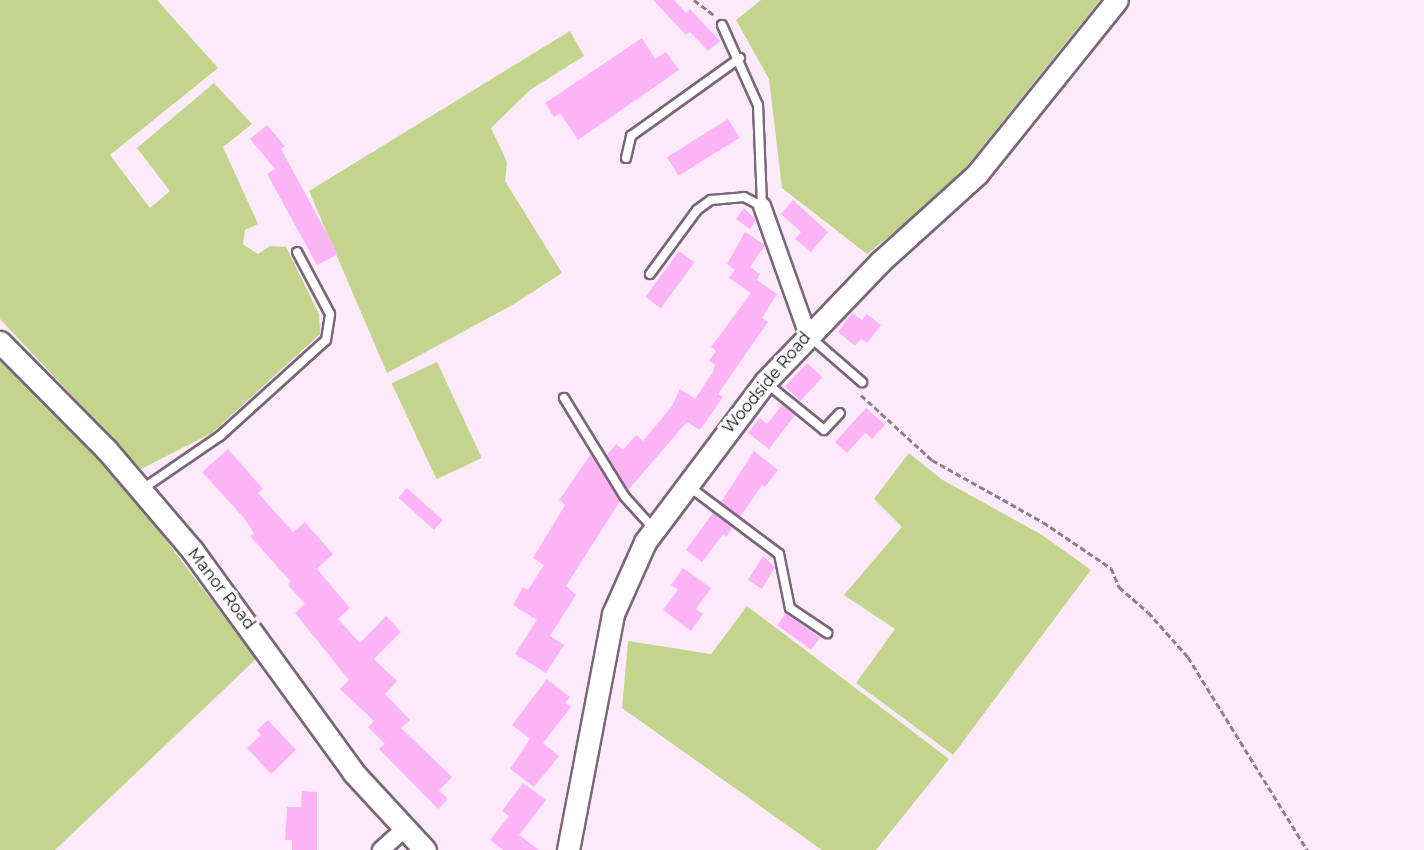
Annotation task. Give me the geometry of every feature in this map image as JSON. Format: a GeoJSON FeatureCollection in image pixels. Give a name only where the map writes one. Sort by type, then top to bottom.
{"type":"FeatureCollection","features":[{"type":"Feature","properties":{"kind":"street","name":"Woodside Road"},"geometry":{"type":"LineString","coordinates":[[568,850],[613,614],[636,559],[687,484],[765,382],[880,262],[977,174],[1118,0]]}},
{"type":"Feature","properties":{"kind":"street"},"geometry":{"type":"LineString","coordinates":[[762,206],[808,335]]}},
{"type":"Feature","properties":{"kind":"street","name":"Manor Road"},"geometry":{"type":"LineString","coordinates":[[0,342],[63,403],[140,490],[246,620],[353,772],[403,830],[424,850]]}},
{"type":"Feature","properties":{"kind":"street"},"geometry":{"type":"LineString","coordinates":[[381,850],[403,830]]}},
{"type":"Feature","properties":{"kind":"lane"},"geometry":{"type":"LineString","coordinates":[[650,274],[697,210],[711,200],[744,197],[762,206],[758,105],[740,58],[722,25]]}},
{"type":"Feature","properties":{"kind":"lane"},"geometry":{"type":"LineString","coordinates":[[626,158],[631,136],[740,58]]}},
{"type":"Feature","properties":{"kind":"lane"},"geometry":{"type":"LineString","coordinates":[[140,490],[220,436],[326,340],[330,314],[297,252]]}},
{"type":"Feature","properties":{"kind":"lane"},"geometry":{"type":"LineString","coordinates":[[808,335],[862,382]]}},
{"type":"Feature","properties":{"kind":"lane"},"geometry":{"type":"LineString","coordinates":[[765,382],[824,430],[840,413]]}},
{"type":"Feature","properties":{"kind":"lane"},"geometry":{"type":"LineString","coordinates":[[564,398],[625,497],[655,530]]}},
{"type":"Feature","properties":{"kind":"lane"},"geometry":{"type":"LineString","coordinates":[[687,484],[779,554],[790,608],[827,633]]}},
{"type":"Feature","properties":{"kind":"path"},"geometry":{"type":"LineString","coordinates":[[694,0],[722,25]]}},
{"type":"Feature","properties":{"kind":"path"},"geometry":{"type":"LineString","coordinates":[[854,389],[932,460],[1043,522],[1111,568],[1119,587],[1148,612],[1188,657],[1306,850]]}},
{"type":"Feature","properties":{"kind":"green space"},"geometry":{"type":"Polygon","coordinates":[[[0,0],[157,0],[218,68],[110,155],[150,208],[170,191],[137,148],[214,83],[252,124],[223,147],[258,224],[245,230],[243,244],[258,254],[270,246],[286,247],[319,314],[320,334],[212,433],[141,469],[0,319],[0,0]]]}},
{"type":"Feature","properties":{"kind":"green space"},"geometry":{"type":"Polygon","coordinates":[[[761,0],[1100,0],[949,188],[867,254],[782,188],[769,79],[736,20],[761,0]]]}},
{"type":"Feature","properties":{"kind":"green space"},"geometry":{"type":"Polygon","coordinates":[[[570,31],[584,56],[530,90],[491,128],[507,162],[505,181],[562,273],[514,304],[387,373],[309,191],[570,31]]]}},
{"type":"Feature","properties":{"kind":"green space"},"geometry":{"type":"Polygon","coordinates":[[[0,358],[26,379],[143,510],[256,659],[55,850],[0,850],[0,358]]]}},
{"type":"Feature","properties":{"kind":"green space"},"geometry":{"type":"Polygon","coordinates":[[[437,362],[482,458],[436,479],[392,383],[437,362]]]}},
{"type":"Feature","properties":{"kind":"green space"},"geometry":{"type":"Polygon","coordinates":[[[909,453],[941,479],[1042,535],[1091,570],[953,755],[856,683],[895,629],[844,595],[902,527],[874,499],[909,453]]]}},
{"type":"Feature","properties":{"kind":"green space"},"geometry":{"type":"Polygon","coordinates":[[[747,606],[949,759],[876,850],[822,850],[622,708],[628,641],[711,654],[747,606]]]}},
{"type":"Feature","properties":{"kind":"building"},"geometry":{"type":"Polygon","coordinates":[[[653,0],[674,0],[686,13],[690,9],[720,41],[708,51],[690,32],[686,35],[653,0]]]}},
{"type":"Feature","properties":{"kind":"building"},"geometry":{"type":"Polygon","coordinates":[[[642,38],[655,59],[666,52],[679,70],[578,140],[560,113],[554,117],[545,103],[642,38]]]}},
{"type":"Feature","properties":{"kind":"building"},"geometry":{"type":"Polygon","coordinates":[[[728,119],[740,138],[679,176],[667,157],[728,119]]]}},
{"type":"Feature","properties":{"kind":"building"},"geometry":{"type":"Polygon","coordinates":[[[267,125],[285,146],[281,149],[338,254],[317,265],[267,174],[275,169],[250,139],[267,125]]]}},
{"type":"Feature","properties":{"kind":"building"},"geometry":{"type":"Polygon","coordinates":[[[793,200],[828,232],[811,252],[795,239],[801,232],[781,214],[793,200]]]}},
{"type":"Feature","properties":{"kind":"building"},"geometry":{"type":"Polygon","coordinates":[[[744,208],[756,220],[750,229],[736,219],[744,208]]]}},
{"type":"Feature","properties":{"kind":"building"},"geometry":{"type":"Polygon","coordinates":[[[745,232],[765,245],[750,267],[760,274],[757,280],[777,294],[762,318],[768,322],[718,394],[723,397],[700,430],[687,422],[628,490],[607,455],[616,444],[623,450],[636,435],[643,441],[672,406],[680,389],[695,399],[713,372],[715,365],[709,361],[716,351],[711,347],[751,293],[729,278],[735,270],[727,264],[745,232]]]}},
{"type":"Feature","properties":{"kind":"building"},"geometry":{"type":"Polygon","coordinates":[[[679,251],[694,262],[661,308],[645,297],[679,251]]]}},
{"type":"Feature","properties":{"kind":"building"},"geometry":{"type":"Polygon","coordinates":[[[852,313],[862,320],[867,314],[881,325],[867,343],[861,339],[855,346],[838,332],[852,313]]]}},
{"type":"Feature","properties":{"kind":"building"},"geometry":{"type":"Polygon","coordinates":[[[807,363],[822,377],[801,401],[785,386],[807,363]]]}},
{"type":"Feature","properties":{"kind":"building"},"geometry":{"type":"Polygon","coordinates":[[[782,405],[795,415],[769,449],[748,433],[760,418],[767,424],[782,405]]]}},
{"type":"Feature","properties":{"kind":"building"},"geometry":{"type":"Polygon","coordinates":[[[866,408],[885,425],[872,439],[865,433],[847,453],[835,442],[866,408]]]}},
{"type":"Feature","properties":{"kind":"building"},"geometry":{"type":"Polygon","coordinates":[[[228,449],[263,489],[258,493],[293,532],[305,522],[333,554],[317,569],[350,608],[338,619],[360,643],[386,616],[401,632],[374,659],[397,681],[385,694],[410,720],[401,728],[452,777],[439,790],[448,799],[438,809],[379,749],[385,744],[368,727],[374,721],[340,689],[349,680],[295,613],[305,604],[288,585],[291,582],[250,536],[254,533],[244,518],[202,472],[228,449]]]}},
{"type":"Feature","properties":{"kind":"building"},"geometry":{"type":"Polygon","coordinates":[[[754,451],[778,470],[765,487],[762,485],[740,517],[721,502],[754,451]]]}},
{"type":"Feature","properties":{"kind":"building"},"geometry":{"type":"Polygon","coordinates":[[[591,454],[620,501],[566,586],[576,595],[550,636],[564,645],[546,673],[515,654],[537,620],[513,605],[523,587],[528,590],[544,565],[533,558],[565,505],[559,500],[591,454]]]}},
{"type":"Feature","properties":{"kind":"building"},"geometry":{"type":"Polygon","coordinates":[[[407,488],[443,520],[434,530],[398,498],[407,488]]]}},
{"type":"Feature","properties":{"kind":"building"},"geometry":{"type":"Polygon","coordinates":[[[713,513],[733,527],[726,537],[723,534],[702,562],[686,550],[713,513]]]}},
{"type":"Feature","properties":{"kind":"building"},"geometry":{"type":"Polygon","coordinates":[[[763,556],[775,567],[762,589],[748,580],[763,556]]]}},
{"type":"Feature","properties":{"kind":"building"},"geometry":{"type":"Polygon","coordinates":[[[683,568],[711,588],[696,609],[703,614],[691,631],[663,610],[678,590],[671,585],[683,568]]]}},
{"type":"Feature","properties":{"kind":"building"},"geometry":{"type":"Polygon","coordinates":[[[786,613],[820,638],[811,650],[777,625],[786,613]]]}},
{"type":"Feature","properties":{"kind":"building"},"geometry":{"type":"Polygon","coordinates":[[[547,679],[570,697],[565,703],[571,707],[543,743],[559,756],[534,787],[510,769],[530,739],[512,725],[547,679]]]}},
{"type":"Feature","properties":{"kind":"building"},"geometry":{"type":"Polygon","coordinates":[[[268,720],[296,750],[271,774],[247,748],[261,735],[257,730],[268,720]]]}},
{"type":"Feature","properties":{"kind":"building"},"geometry":{"type":"Polygon","coordinates":[[[523,783],[546,800],[519,835],[539,850],[503,850],[490,840],[509,816],[502,811],[523,783]]]}},
{"type":"Feature","properties":{"kind":"building"},"geometry":{"type":"Polygon","coordinates":[[[302,791],[317,792],[317,850],[292,850],[292,840],[285,840],[287,807],[301,807],[302,791]]]}}]}
